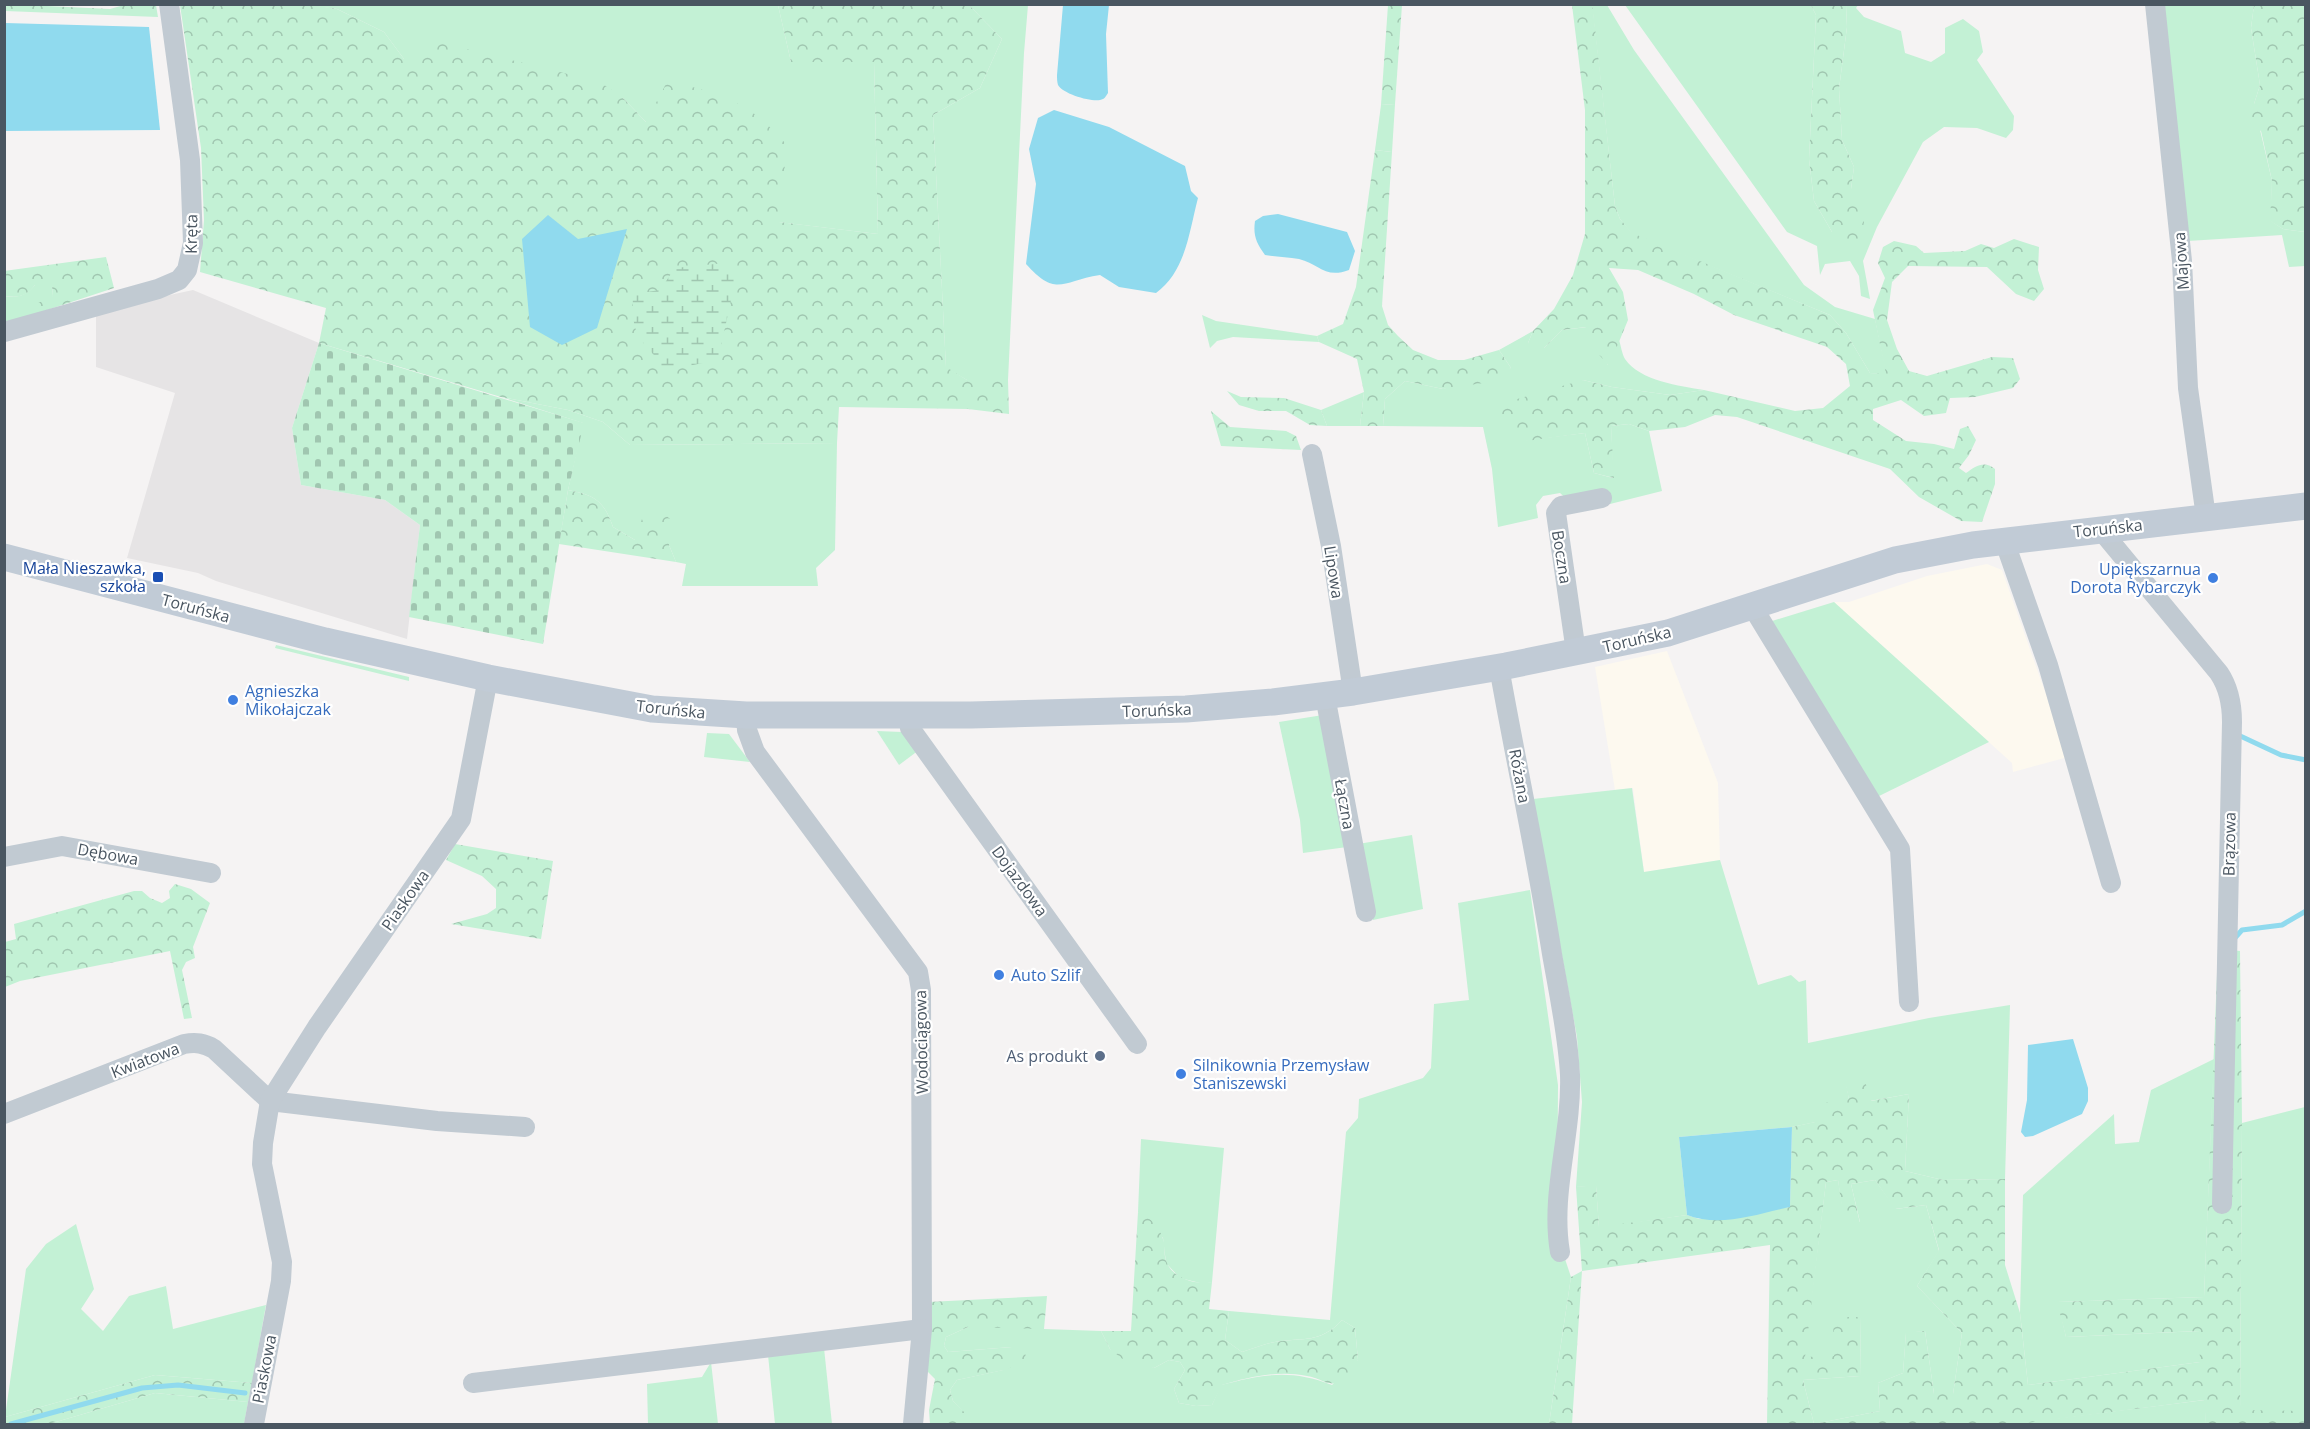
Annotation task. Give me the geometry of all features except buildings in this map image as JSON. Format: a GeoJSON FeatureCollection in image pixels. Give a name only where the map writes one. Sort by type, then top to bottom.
{"type":"FeatureCollection","features":[{"type":"Feature","properties":{"kind":"main road","name":"Toruńska"},"geometry":{"type":"LineString","coordinates":[[4,557],[325,641],[488,678],[652,709],[746,714],[908,716],[1186,709],[1353,692],[1499,667],[1668,633],[1895,561],[2004,540],[2306,506]]}},
{"type":"Feature","properties":{"kind":"street","name":"Kręta"},"geometry":{"type":"LineString","coordinates":[[4,332],[158,289],[178,280],[187,270],[193,243],[190,160],[169,4]]}},
{"type":"Feature","properties":{"kind":"street","name":"Majowa"},"geometry":{"type":"LineString","coordinates":[[2156,4],[2182,261],[2188,388],[2206,518]]}},
{"type":"Feature","properties":{"kind":"street","name":"Lipowa"},"geometry":{"type":"LineString","coordinates":[[1312,454],[1331,546],[1353,692]]}},
{"type":"Feature","properties":{"kind":"street","name":"Boczna"},"geometry":{"type":"LineString","coordinates":[[1576,652],[1556,513],[1561,506],[1602,498]]}},
{"type":"Feature","properties":{"kind":"street","name":"Brązowa"},"geometry":{"type":"LineString","coordinates":[[2100,529],[2219,673],[2225,682],[2230,700],[2232,730],[2222,1204]]}},
{"type":"Feature","properties":{"kind":"street"},"geometry":{"type":"LineString","coordinates":[[2004,540],[2048,665],[2110,883]]}},
{"type":"Feature","properties":{"kind":"street"},"geometry":{"type":"LineString","coordinates":[[1752,606],[1900,849],[1909,1002]]}},
{"type":"Feature","properties":{"kind":"street","name":"Różana"},"geometry":{"type":"LineString","coordinates":[[1499,667],[1541,884],[1564,1024],[1570,1076],[1568,1127],[1556,1227],[1560,1252]]}},
{"type":"Feature","properties":{"kind":"street","name":"Piaskowa"},"geometry":{"type":"LineString","coordinates":[[254,1425],[281,1281],[282,1262],[262,1164],[270,1101],[317,1027],[461,819],[488,678]]}},
{"type":"Feature","properties":{"kind":"street","name":"Łączna"},"geometry":{"type":"LineString","coordinates":[[1325,696],[1366,912]]}},
{"type":"Feature","properties":{"kind":"street","name":"Wodociągowa"},"geometry":{"type":"LineString","coordinates":[[746,714],[747,730],[755,752],[918,972],[921,990],[922,1329],[913,1425]]}},
{"type":"Feature","properties":{"kind":"street","name":"Dojazdowa"},"geometry":{"type":"LineString","coordinates":[[908,716],[910,728],[1137,1044]]}},
{"type":"Feature","properties":{"kind":"street","name":"Dębowa"},"geometry":{"type":"LineString","coordinates":[[4,857],[62,846],[211,873]]}},
{"type":"Feature","properties":{"kind":"street","name":"Kwiatowa"},"geometry":{"type":"LineString","coordinates":[[4,1113],[184,1044],[192,1043],[206,1044],[214,1049],[270,1101]]}},
{"type":"Feature","properties":{"kind":"street"},"geometry":{"type":"LineString","coordinates":[[270,1101],[437,1121],[525,1127]]}},
{"type":"Feature","properties":{"kind":"street"},"geometry":{"type":"LineString","coordinates":[[473,1383],[922,1329]]}},
{"type":"Feature","properties":{"kind":"shaded area"},"geometry":{"type":"Polygon","coordinates":[[[193,290],[319,343],[292,428],[301,485],[385,500],[420,525],[407,639],[216,581],[198,573],[127,558],[175,393],[96,367],[96,311],[193,290]]]}},
{"type":"Feature","properties":{"kind":"shaded area"},"geometry":{"type":"Polygon","coordinates":[[[1987,564],[2002,570],[2068,757],[2013,772],[2012,763],[1834,602],[1849,602],[1927,576],[1987,564]]]}},
{"type":"Feature","properties":{"kind":"shaded area"},"geometry":{"type":"Polygon","coordinates":[[[1667,651],[1718,783],[1720,860],[1644,872],[1633,788],[1615,790],[1595,667],[1667,651]]]}},
{"type":"Feature","properties":{"kind":"green space"},"geometry":{"type":"Polygon","coordinates":[[[5,4],[110,9],[124,5],[156,5],[158,17],[5,11],[5,4]]]}},
{"type":"Feature","properties":{"kind":"green space"},"geometry":{"type":"Polygon","coordinates":[[[306,4],[337,9],[384,32],[404,59],[439,42],[600,82],[623,98],[646,122],[668,80],[727,97],[761,118],[787,145],[779,222],[878,234],[874,62],[791,62],[778,5],[969,5],[1002,39],[980,88],[933,115],[946,367],[967,380],[1008,380],[1009,414],[968,409],[839,407],[837,443],[630,445],[603,422],[568,410],[501,397],[319,343],[326,308],[200,272],[204,220],[201,148],[180,5],[306,4]]]}},
{"type":"Feature","properties":{"kind":"green space"},"geometry":{"type":"Polygon","coordinates":[[[306,5],[778,5],[791,62],[874,62],[878,234],[778,222],[786,145],[647,123],[623,98],[404,59],[384,32],[337,9],[306,5]]]}},
{"type":"Feature","properties":{"kind":"green space"},"geometry":{"type":"Polygon","coordinates":[[[969,5],[1028,5],[1008,380],[967,380],[946,368],[933,115],[980,88],[1002,39],[969,5]]]}},
{"type":"Feature","properties":{"kind":"green space"},"geometry":{"type":"Polygon","coordinates":[[[1388,5],[1402,5],[1395,104],[1381,105],[1388,5]]]}},
{"type":"Feature","properties":{"kind":"green space"},"geometry":{"type":"Polygon","coordinates":[[[1572,5],[1592,5],[1615,206],[1620,219],[1632,233],[1830,315],[1846,333],[1870,373],[1886,374],[1873,310],[1885,278],[1878,263],[1883,247],[1894,241],[1916,246],[1924,253],[1965,251],[1981,244],[1994,248],[2014,239],[2039,247],[2038,270],[2044,289],[2034,301],[2016,294],[1987,267],[1908,266],[1892,282],[1887,320],[1897,349],[1909,371],[1927,376],[1992,357],[2013,358],[2020,379],[2013,388],[1975,397],[1950,398],[1946,413],[1924,416],[1901,400],[1873,409],[1873,420],[1906,441],[1954,449],[1960,429],[1968,426],[1976,440],[1969,455],[1959,468],[1966,473],[1984,464],[1995,469],[1995,484],[1982,522],[1961,521],[1919,497],[1890,469],[1737,417],[1715,415],[1685,427],[1649,431],[1629,424],[1611,426],[1614,478],[1594,473],[1585,433],[1519,442],[1488,414],[1496,405],[1583,380],[1612,387],[1670,395],[1704,390],[1795,411],[1823,408],[1850,386],[1846,364],[1827,347],[1734,315],[1694,294],[1638,270],[1609,268],[1623,292],[1628,320],[1609,366],[1588,342],[1586,327],[1562,330],[1544,348],[1533,351],[1528,343],[1533,331],[1554,309],[1573,275],[1585,234],[1585,110],[1572,5]]]}},
{"type":"Feature","properties":{"kind":"green space"},"geometry":{"type":"Polygon","coordinates":[[[1592,5],[1607,5],[1634,50],[1804,285],[1835,307],[1875,319],[1887,375],[1870,373],[1846,333],[1830,315],[1632,234],[1620,219],[1615,206],[1592,5]]]}},
{"type":"Feature","properties":{"kind":"green space"},"geometry":{"type":"Polygon","coordinates":[[[1625,5],[1811,5],[1816,15],[1809,159],[1814,201],[1832,232],[1851,189],[1854,167],[1842,140],[1839,89],[1847,27],[1846,5],[1858,5],[1856,8],[1864,17],[1901,31],[1905,53],[1931,62],[1945,53],[1945,28],[1963,19],[1979,31],[1983,52],[1977,60],[2014,116],[2013,130],[2006,138],[1977,128],[1944,127],[1923,142],[1877,227],[1863,261],[1870,299],[1861,296],[1859,276],[1850,261],[1825,264],[1820,275],[1817,246],[1787,232],[1625,5]]]}},
{"type":"Feature","properties":{"kind":"green space"},"geometry":{"type":"Polygon","coordinates":[[[1811,5],[1846,5],[1847,27],[1839,89],[1842,140],[1854,167],[1851,189],[1862,198],[1864,222],[1859,248],[1846,249],[1832,232],[1814,201],[1809,159],[1816,15],[1811,5]]]}},
{"type":"Feature","properties":{"kind":"green space"},"geometry":{"type":"Polygon","coordinates":[[[2162,5],[2254,5],[2251,28],[2260,85],[2254,104],[2272,181],[2271,221],[2283,229],[2305,232],[2305,266],[2289,267],[2282,235],[2188,241],[2162,5]]]}},
{"type":"Feature","properties":{"kind":"green space"},"geometry":{"type":"Polygon","coordinates":[[[2254,5],[2305,5],[2305,232],[2283,229],[2270,221],[2272,181],[2261,131],[2244,123],[2243,109],[2254,104],[2260,85],[2251,28],[2254,5]]]}},
{"type":"Feature","properties":{"kind":"green space"},"geometry":{"type":"Polygon","coordinates":[[[1395,104],[1392,152],[1375,150],[1381,105],[1395,104]]]}},
{"type":"Feature","properties":{"kind":"green space"},"geometry":{"type":"Polygon","coordinates":[[[1375,150],[1392,152],[1382,306],[1388,325],[1413,350],[1438,360],[1464,360],[1499,350],[1511,368],[1490,382],[1443,389],[1405,381],[1385,399],[1383,426],[1360,426],[1364,392],[1357,359],[1319,342],[1317,336],[1343,324],[1356,287],[1375,150]]]}},
{"type":"Feature","properties":{"kind":"green space"},"geometry":{"type":"Polygon","coordinates":[[[106,257],[114,288],[47,310],[38,309],[38,303],[53,296],[52,286],[35,285],[29,292],[22,295],[5,296],[4,271],[106,257]]]}},
{"type":"Feature","properties":{"kind":"green space"},"geometry":{"type":"Polygon","coordinates":[[[725,263],[736,277],[718,360],[658,372],[659,360],[644,344],[636,331],[633,294],[660,290],[675,268],[725,263]]]}},
{"type":"Feature","properties":{"kind":"green space"},"geometry":{"type":"Polygon","coordinates":[[[35,285],[52,285],[53,296],[47,310],[5,325],[4,296],[21,295],[35,285]]]}},
{"type":"Feature","properties":{"kind":"green space"},"geometry":{"type":"Polygon","coordinates":[[[1202,315],[1216,321],[1317,336],[1319,342],[1233,337],[1217,341],[1210,348],[1202,315]]]}},
{"type":"Feature","properties":{"kind":"green space"},"geometry":{"type":"Polygon","coordinates":[[[1587,327],[1608,365],[1619,340],[1625,359],[1640,373],[1661,381],[1704,390],[1670,395],[1612,387],[1583,380],[1519,441],[1585,433],[1594,473],[1613,478],[1611,426],[1629,424],[1649,431],[1662,491],[1610,504],[1609,493],[1569,501],[1560,493],[1543,496],[1536,505],[1538,518],[1498,527],[1492,469],[1483,427],[1383,426],[1385,399],[1405,381],[1443,389],[1511,368],[1499,350],[1533,331],[1528,343],[1544,348],[1562,330],[1587,327]]]}},
{"type":"Feature","properties":{"kind":"green space"},"geometry":{"type":"Polygon","coordinates":[[[319,343],[584,423],[568,490],[543,644],[409,617],[420,525],[385,500],[301,485],[292,428],[319,343]]]}},
{"type":"Feature","properties":{"kind":"green space"},"geometry":{"type":"Polygon","coordinates":[[[1227,391],[1241,397],[1284,398],[1321,410],[1327,426],[1310,425],[1286,411],[1259,411],[1239,405],[1227,391]]]}},
{"type":"Feature","properties":{"kind":"green space"},"geometry":{"type":"Polygon","coordinates":[[[1364,392],[1360,426],[1327,426],[1321,410],[1364,392]]]}},
{"type":"Feature","properties":{"kind":"green space"},"geometry":{"type":"Polygon","coordinates":[[[501,397],[568,410],[603,422],[630,445],[837,443],[835,550],[816,568],[818,586],[682,586],[686,564],[676,562],[669,545],[635,540],[613,527],[602,505],[592,497],[568,490],[583,423],[501,397]]]}},
{"type":"Feature","properties":{"kind":"green space"},"geometry":{"type":"Polygon","coordinates":[[[1211,411],[1230,427],[1286,431],[1296,436],[1301,450],[1221,446],[1211,411]]]}},
{"type":"Feature","properties":{"kind":"green space"},"geometry":{"type":"Polygon","coordinates":[[[568,490],[592,497],[602,505],[613,527],[635,540],[642,519],[660,510],[670,519],[669,545],[676,562],[559,544],[568,490]]]}},
{"type":"Feature","properties":{"kind":"green space"},"geometry":{"type":"Polygon","coordinates":[[[1834,602],[1989,742],[1875,798],[1772,621],[1834,602]]]}},
{"type":"Feature","properties":{"kind":"green space"},"geometry":{"type":"Polygon","coordinates":[[[276,645],[409,677],[409,681],[275,648],[276,645]]]}},
{"type":"Feature","properties":{"kind":"green space"},"geometry":{"type":"Polygon","coordinates":[[[1323,715],[1347,847],[1303,853],[1300,820],[1279,722],[1323,715]]]}},
{"type":"Feature","properties":{"kind":"green space"},"geometry":{"type":"Polygon","coordinates":[[[877,731],[902,732],[919,750],[899,765],[877,731]]]}},
{"type":"Feature","properties":{"kind":"green space"},"geometry":{"type":"Polygon","coordinates":[[[707,733],[729,734],[750,762],[704,757],[707,733]]]}},
{"type":"Feature","properties":{"kind":"green space"},"geometry":{"type":"Polygon","coordinates":[[[1632,788],[1644,872],[1720,860],[1758,985],[1791,975],[1799,982],[1806,980],[1808,1043],[1929,1018],[2010,1005],[2005,1179],[1943,1180],[1905,1171],[1909,1094],[1870,1101],[1845,1078],[1849,1099],[1816,1122],[1792,1127],[1679,1137],[1687,1215],[1599,1228],[1596,1186],[1576,1187],[1582,1102],[1577,1037],[1533,799],[1632,788]]]}},
{"type":"Feature","properties":{"kind":"green space"},"geometry":{"type":"Polygon","coordinates":[[[1412,835],[1423,909],[1373,920],[1358,844],[1412,835]]]}},
{"type":"Feature","properties":{"kind":"green space"},"geometry":{"type":"Polygon","coordinates":[[[455,844],[553,861],[541,939],[451,924],[487,914],[496,908],[496,889],[482,876],[446,860],[455,844]]]}},
{"type":"Feature","properties":{"kind":"green space"},"geometry":{"type":"Polygon","coordinates":[[[175,884],[191,889],[210,903],[193,947],[195,958],[186,962],[182,970],[192,1018],[184,1019],[170,951],[20,981],[5,987],[5,942],[16,939],[14,924],[134,891],[142,891],[150,898],[162,903],[170,898],[169,891],[175,884]]]}},
{"type":"Feature","properties":{"kind":"green space"},"geometry":{"type":"Polygon","coordinates":[[[1530,890],[1558,1085],[1557,1256],[1564,1256],[1571,1277],[1549,1424],[970,1424],[971,1420],[953,1401],[950,1390],[957,1380],[1003,1370],[1012,1347],[948,1352],[944,1346],[946,1337],[968,1327],[1038,1324],[1044,1329],[1101,1331],[1110,1349],[1154,1368],[1169,1360],[1180,1362],[1185,1370],[1174,1389],[1179,1403],[1196,1406],[1212,1405],[1221,1385],[1250,1378],[1290,1375],[1332,1385],[1358,1360],[1355,1328],[1342,1320],[1334,1328],[1319,1336],[1275,1342],[1242,1352],[1225,1340],[1229,1311],[1330,1320],[1346,1132],[1358,1118],[1359,1099],[1423,1078],[1431,1068],[1434,1004],[1469,1000],[1458,903],[1530,890]]]}},
{"type":"Feature","properties":{"kind":"green space"},"geometry":{"type":"Polygon","coordinates":[[[2218,949],[2240,951],[2242,1123],[2240,1410],[2305,1411],[2305,1424],[2206,1424],[2204,1400],[2018,1424],[1814,1424],[1767,1424],[1770,1245],[1582,1271],[1576,1187],[1596,1185],[1599,1227],[1687,1215],[1699,1219],[1790,1207],[1792,1127],[1815,1122],[1817,1104],[1849,1099],[1844,1078],[1864,1078],[1871,1101],[1909,1094],[1905,1171],[1943,1180],[2005,1179],[2005,1265],[2020,1313],[2028,1385],[2200,1362],[2199,1331],[2066,1337],[2057,1302],[2204,1297],[2218,949]],[[1838,1180],[1826,1182],[1805,1357],[1834,1356],[1833,1317],[1861,1317],[1860,1376],[1803,1380],[1814,1424],[1880,1411],[1878,1383],[1903,1373],[1906,1332],[1925,1331],[1934,1394],[1953,1394],[1962,1333],[1917,1286],[1939,1250],[1926,1205],[1895,1209],[1875,1180],[1851,1184],[1860,1223],[1844,1222],[1838,1180]]]}},
{"type":"Feature","properties":{"kind":"green space"},"geometry":{"type":"Polygon","coordinates":[[[2214,1059],[2204,1297],[2058,1302],[2066,1337],[2200,1331],[2200,1362],[2028,1385],[2020,1313],[2023,1195],[2114,1114],[2115,1144],[2139,1142],[2151,1090],[2214,1059]]]}},
{"type":"Feature","properties":{"kind":"green space"},"geometry":{"type":"Polygon","coordinates":[[[2305,1107],[2305,1411],[2240,1411],[2242,1123],[2305,1107]]]}},
{"type":"Feature","properties":{"kind":"green space"},"geometry":{"type":"Polygon","coordinates":[[[1141,1139],[1224,1148],[1212,1282],[1204,1284],[1180,1278],[1166,1263],[1163,1238],[1138,1212],[1141,1139]]]}},
{"type":"Feature","properties":{"kind":"green space"},"geometry":{"type":"Polygon","coordinates":[[[1838,1180],[1845,1222],[1860,1222],[1851,1184],[1875,1180],[1896,1209],[1926,1205],[1939,1251],[1917,1286],[1962,1333],[1953,1394],[1934,1394],[1925,1331],[1906,1333],[1903,1373],[1878,1383],[1880,1411],[1814,1424],[1803,1380],[1860,1376],[1861,1317],[1834,1357],[1804,1357],[1826,1182],[1838,1180]]]}},
{"type":"Feature","properties":{"kind":"green space"},"geometry":{"type":"Polygon","coordinates":[[[1138,1212],[1150,1219],[1159,1230],[1170,1269],[1186,1280],[1199,1283],[1212,1282],[1209,1309],[1229,1311],[1225,1340],[1242,1352],[1275,1342],[1319,1336],[1334,1328],[1342,1320],[1355,1328],[1358,1360],[1348,1380],[1330,1383],[1296,1374],[1253,1377],[1222,1385],[1212,1405],[1196,1406],[1179,1403],[1174,1389],[1185,1370],[1180,1362],[1169,1360],[1154,1368],[1130,1365],[1110,1349],[1101,1331],[1131,1331],[1138,1212]]]}},
{"type":"Feature","properties":{"kind":"green space"},"geometry":{"type":"Polygon","coordinates":[[[76,1224],[94,1289],[81,1309],[103,1331],[129,1296],[166,1286],[173,1329],[266,1305],[252,1383],[155,1375],[5,1417],[26,1269],[46,1244],[76,1224]]]}},
{"type":"Feature","properties":{"kind":"green space"},"geometry":{"type":"Polygon","coordinates":[[[1582,1271],[1572,1424],[1549,1424],[1571,1277],[1582,1271]]]}},
{"type":"Feature","properties":{"kind":"green space"},"geometry":{"type":"Polygon","coordinates":[[[1047,1296],[1044,1329],[968,1327],[946,1337],[944,1346],[948,1352],[1012,1347],[1025,1350],[1026,1361],[1004,1370],[957,1380],[950,1390],[953,1401],[972,1420],[970,1424],[930,1424],[929,1410],[935,1379],[927,1371],[928,1302],[1047,1296]]]}},
{"type":"Feature","properties":{"kind":"green space"},"geometry":{"type":"Polygon","coordinates":[[[824,1348],[832,1424],[775,1424],[768,1355],[824,1348]]]}},
{"type":"Feature","properties":{"kind":"green space"},"geometry":{"type":"Polygon","coordinates":[[[711,1362],[718,1424],[648,1424],[647,1384],[702,1377],[711,1362]]]}},
{"type":"Feature","properties":{"kind":"green space"},"geometry":{"type":"Polygon","coordinates":[[[155,1375],[252,1383],[248,1402],[155,1393],[49,1424],[5,1424],[5,1417],[155,1375]]]}},
{"type":"Feature","properties":{"kind":"green space"},"geometry":{"type":"Polygon","coordinates":[[[155,1393],[248,1402],[244,1424],[49,1424],[155,1393]]]}},
{"type":"Feature","properties":{"kind":"green space"},"geometry":{"type":"Polygon","coordinates":[[[2205,1400],[2206,1424],[2018,1424],[2019,1423],[2205,1400]]]}},
{"type":"Feature","properties":{"kind":"water"},"geometry":{"type":"Polygon","coordinates":[[[1063,5],[1109,5],[1106,34],[1108,93],[1103,99],[1090,100],[1078,97],[1058,85],[1063,5]]]}},
{"type":"Feature","properties":{"kind":"water"},"geometry":{"type":"Polygon","coordinates":[[[5,23],[149,27],[160,130],[5,131],[5,23]]]}},
{"type":"Feature","properties":{"kind":"water"},"geometry":{"type":"Polygon","coordinates":[[[1054,110],[1109,127],[1185,166],[1191,191],[1198,198],[1189,237],[1180,262],[1174,274],[1156,293],[1119,287],[1100,275],[1068,283],[1053,284],[1045,281],[1026,264],[1036,184],[1029,149],[1038,118],[1054,110]]]}},
{"type":"Feature","properties":{"kind":"water"},"geometry":{"type":"Polygon","coordinates":[[[1278,214],[1347,232],[1355,251],[1349,270],[1328,272],[1299,259],[1265,255],[1256,239],[1255,221],[1263,216],[1278,214]]]}},
{"type":"Feature","properties":{"kind":"water"},"geometry":{"type":"Polygon","coordinates":[[[548,215],[578,239],[627,229],[597,328],[562,345],[530,327],[522,239],[548,215]]]}},
{"type":"Feature","properties":{"kind":"water"},"geometry":{"type":"Polygon","coordinates":[[[2073,1039],[2088,1088],[2088,1101],[2082,1114],[2033,1136],[2025,1137],[2021,1132],[2027,1100],[2028,1045],[2073,1039]]]}},
{"type":"Feature","properties":{"kind":"water"},"geometry":{"type":"Polygon","coordinates":[[[1792,1127],[1790,1207],[1725,1220],[1700,1219],[1687,1215],[1679,1137],[1792,1127]]]}},
{"type":"Feature","properties":{"kind":"waterway"},"geometry":{"type":"LineString","coordinates":[[2236,734],[2281,755],[2306,760]]}},
{"type":"Feature","properties":{"kind":"waterway"},"geometry":{"type":"LineString","coordinates":[[2234,939],[2242,930],[2282,925],[2306,911]]}},
{"type":"Feature","properties":{"kind":"waterway"},"geometry":{"type":"LineString","coordinates":[[11,1424],[142,1388],[178,1385],[245,1393]]}},
{"type":"Feature","properties":{"kind":"place","name":"Mała Nieszawka, szkoła"},"geometry":{"type":"Point","coordinates":[158,577]}},
{"type":"Feature","properties":{"kind":"place","name":"Upiększarnua Dorota Rybarczyk"},"geometry":{"type":"Point","coordinates":[2213,578]}},
{"type":"Feature","properties":{"kind":"place","name":"Agnieszka Mikołajczak"},"geometry":{"type":"Point","coordinates":[233,700]}},
{"type":"Feature","properties":{"kind":"place","name":"Auto Szlif"},"geometry":{"type":"Point","coordinates":[999,975]}},
{"type":"Feature","properties":{"kind":"place","name":"As produkt"},"geometry":{"type":"Point","coordinates":[1100,1056]}},
{"type":"Feature","properties":{"kind":"place","name":"Silnikownia Przemysław Staniszewski"},"geometry":{"type":"Point","coordinates":[1181,1074]}}]}
